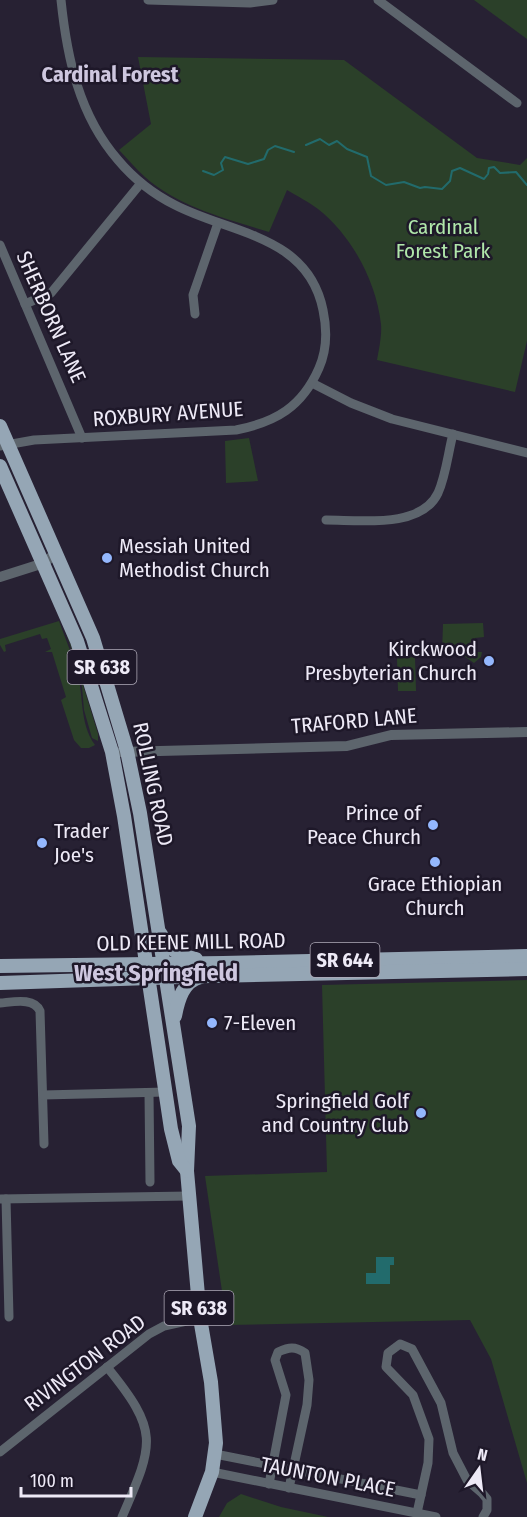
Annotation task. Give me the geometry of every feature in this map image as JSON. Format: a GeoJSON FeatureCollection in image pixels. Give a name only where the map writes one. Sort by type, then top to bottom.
{"type":"FeatureCollection","features":[{"type":"Feature","properties":{"kind":"main road","name":"ROLLING ROAD"},"geometry":{"type":"LineString","coordinates":[[0,426],[4,446],[57,552],[93,638],[127,751],[140,813],[189,1126],[187,1171],[189,1196],[200,1318],[215,1419],[215,1454],[212,1472],[195,1517]]}},
{"type":"Feature","properties":{"kind":"main road","name":"ROLLING ROAD"},"geometry":{"type":"LineString","coordinates":[[0,466],[77,641],[112,752],[124,816],[166,1092],[179,1161],[187,1171]]}},
{"type":"Feature","properties":{"kind":"main road"},"geometry":{"type":"LineString","coordinates":[[158,929],[166,944],[177,953],[212,970]]}},
{"type":"Feature","properties":{"kind":"main road","name":"OLD KEENE MILL ROAD"},"geometry":{"type":"LineString","coordinates":[[0,983],[149,979],[212,970],[527,956]]}},
{"type":"Feature","properties":{"kind":"main road","name":"OLD KEENE MILL ROAD"},"geometry":{"type":"LineString","coordinates":[[0,966],[163,964],[212,970],[527,969]]}},
{"type":"Feature","properties":{"kind":"main road"},"geometry":{"type":"LineString","coordinates":[[173,1027],[178,1000],[188,984],[212,970]]}},
{"type":"Feature","properties":{"kind":"street","name":"ROXBURY AVENUE"},"geometry":{"type":"LineString","coordinates":[[4,446],[34,440],[236,430],[259,426],[284,413],[301,398],[312,383],[323,356],[326,331],[322,305],[312,281],[296,260],[277,245],[175,205],[141,183],[107,147],[83,105],[71,66],[61,0]]}},
{"type":"Feature","properties":{"kind":"street"},"geometry":{"type":"LineString","coordinates":[[148,0],[250,3],[273,0]]}},
{"type":"Feature","properties":{"kind":"street"},"geometry":{"type":"LineString","coordinates":[[378,0],[517,103]]}},
{"type":"Feature","properties":{"kind":"street"},"geometry":{"type":"LineString","coordinates":[[25,304],[51,293],[141,183]]}},
{"type":"Feature","properties":{"kind":"street"},"geometry":{"type":"LineString","coordinates":[[195,314],[193,296],[218,223]]}},
{"type":"Feature","properties":{"kind":"street","name":"SHERBORN LANE"},"geometry":{"type":"LineString","coordinates":[[0,245],[82,438]]}},
{"type":"Feature","properties":{"kind":"street"},"geometry":{"type":"LineString","coordinates":[[312,383],[368,411],[527,453]]}},
{"type":"Feature","properties":{"kind":"street"},"geometry":{"type":"LineString","coordinates":[[326,520],[402,519],[422,511],[438,493],[453,434]]}},
{"type":"Feature","properties":{"kind":"street"},"geometry":{"type":"LineString","coordinates":[[0,577],[44,563],[57,552]]}},
{"type":"Feature","properties":{"kind":"street","name":"TRAFORD LANE"},"geometry":{"type":"LineString","coordinates":[[112,752],[347,746],[391,735],[527,732]]}},
{"type":"Feature","properties":{"kind":"street"},"geometry":{"type":"LineString","coordinates":[[0,1003],[31,1002],[39,1007],[44,1144]]}},
{"type":"Feature","properties":{"kind":"street"},"geometry":{"type":"LineString","coordinates":[[43,1095],[166,1092]]}},
{"type":"Feature","properties":{"kind":"street"},"geometry":{"type":"LineString","coordinates":[[149,1093],[150,1182]]}},
{"type":"Feature","properties":{"kind":"street"},"geometry":{"type":"LineString","coordinates":[[9,1317],[3,1199],[189,1196]]}},
{"type":"Feature","properties":{"kind":"street","name":"RIVINGTON ROAD"},"geometry":{"type":"LineString","coordinates":[[0,1452],[156,1330],[171,1324],[200,1318]]}},
{"type":"Feature","properties":{"kind":"street"},"geometry":{"type":"LineString","coordinates":[[417,1513],[428,1463],[429,1439],[413,1395],[386,1367],[388,1353],[400,1344],[412,1348],[441,1403],[453,1453],[467,1480],[487,1499],[485,1513]]}},
{"type":"Feature","properties":{"kind":"street"},"geometry":{"type":"LineString","coordinates":[[269,1484],[286,1395],[275,1360],[278,1352],[288,1347],[298,1348],[305,1353],[309,1380],[307,1405],[289,1488]]}},
{"type":"Feature","properties":{"kind":"street"},"geometry":{"type":"LineString","coordinates":[[107,1367],[139,1411],[147,1437],[145,1460],[123,1517]]}},
{"type":"Feature","properties":{"kind":"street","name":"TAUNTON PLACE"},"geometry":{"type":"LineString","coordinates":[[215,1454],[421,1495]]}},
{"type":"Feature","properties":{"kind":"street","name":"TAUNTON PLACE"},"geometry":{"type":"LineString","coordinates":[[212,1472],[436,1517]]}},
{"type":"Feature","properties":{"kind":"green space"},"geometry":{"type":"Polygon","coordinates":[[[474,0],[527,0],[527,39],[474,0]]]}},
{"type":"Feature","properties":{"kind":"green space","name":"Cardinal Forest Park"},"geometry":{"type":"Polygon","coordinates":[[[138,57],[344,60],[477,158],[520,165],[527,158],[527,341],[515,392],[377,360],[381,324],[368,276],[352,246],[341,232],[318,209],[303,199],[287,190],[269,232],[220,217],[188,204],[145,177],[119,150],[151,124],[138,57]]]}},
{"type":"Feature","properties":{"kind":"green space"},"geometry":{"type":"Polygon","coordinates":[[[249,438],[258,481],[226,483],[225,441],[249,438]]]}},
{"type":"Feature","properties":{"kind":"green space"},"geometry":{"type":"Polygon","coordinates":[[[59,621],[77,671],[86,728],[95,745],[89,748],[81,748],[74,740],[61,700],[66,697],[52,652],[45,652],[51,649],[47,638],[42,639],[40,634],[5,645],[6,651],[4,652],[0,645],[0,639],[59,621]]]}},
{"type":"Feature","properties":{"kind":"green space"},"geometry":{"type":"Polygon","coordinates":[[[63,623],[67,633],[98,734],[98,741],[92,738],[84,710],[78,670],[63,623]]]}},
{"type":"Feature","properties":{"kind":"green space"},"geometry":{"type":"Polygon","coordinates":[[[483,623],[484,637],[475,638],[475,652],[482,652],[481,657],[474,663],[461,654],[442,653],[443,624],[483,623]]]}},
{"type":"Feature","properties":{"kind":"green space"},"geometry":{"type":"Polygon","coordinates":[[[415,657],[416,691],[398,691],[397,658],[415,657]]]}},
{"type":"Feature","properties":{"kind":"green space"},"geometry":{"type":"Polygon","coordinates":[[[527,980],[527,1483],[491,1359],[470,1320],[227,1325],[205,1176],[327,1172],[322,985],[527,980]]]}},
{"type":"Feature","properties":{"kind":"green space"},"geometry":{"type":"Polygon","coordinates":[[[241,1494],[281,1507],[328,1517],[219,1517],[227,1503],[241,1494]]]}},
{"type":"Feature","properties":{"kind":"shaded area"},"geometry":{"type":"Polygon","coordinates":[[[376,1257],[394,1257],[394,1265],[390,1265],[390,1284],[366,1284],[366,1273],[376,1273],[376,1257]]]}},
{"type":"Feature","properties":{"kind":"waterway"},"geometry":{"type":"LineString","coordinates":[[306,145],[320,139],[329,145],[337,141],[347,149],[367,157],[371,176],[386,185],[404,182],[420,188],[442,189],[450,181],[452,171],[460,168],[484,179],[489,168],[494,167],[500,173],[516,172],[527,185]]}},
{"type":"Feature","properties":{"kind":"waterway"},"geometry":{"type":"LineString","coordinates":[[203,171],[214,175],[223,170],[221,163],[225,157],[248,164],[264,159],[268,150],[275,146],[294,152]]}},
{"type":"Feature","properties":{"kind":"place","name":"Messiah United Methodist Church"},"geometry":{"type":"Point","coordinates":[107,558]}},
{"type":"Feature","properties":{"kind":"place","name":"Kirckwood Presbyterian Church"},"geometry":{"type":"Point","coordinates":[489,661]}},
{"type":"Feature","properties":{"kind":"place","name":"Prince of Peace Church"},"geometry":{"type":"Point","coordinates":[433,825]}},
{"type":"Feature","properties":{"kind":"place","name":"Trader Joe's"},"geometry":{"type":"Point","coordinates":[42,843]}},
{"type":"Feature","properties":{"kind":"place","name":"Grace Ethiopian Church"},"geometry":{"type":"Point","coordinates":[435,862]}},
{"type":"Feature","properties":{"kind":"place","name":"7-Eleven"},"geometry":{"type":"Point","coordinates":[212,1023]}},
{"type":"Feature","properties":{"kind":"place","name":"Springfield Golf and Country Club"},"geometry":{"type":"Point","coordinates":[421,1113]}},
{"type":"Feature","properties":{"kind":"district","name":"Cardinal Forest"},"geometry":{"type":"Point","coordinates":[110,74]}},
{"type":"Feature","properties":{"kind":"district","name":"West Springfield"},"geometry":{"type":"Point","coordinates":[156,973]}}]}
